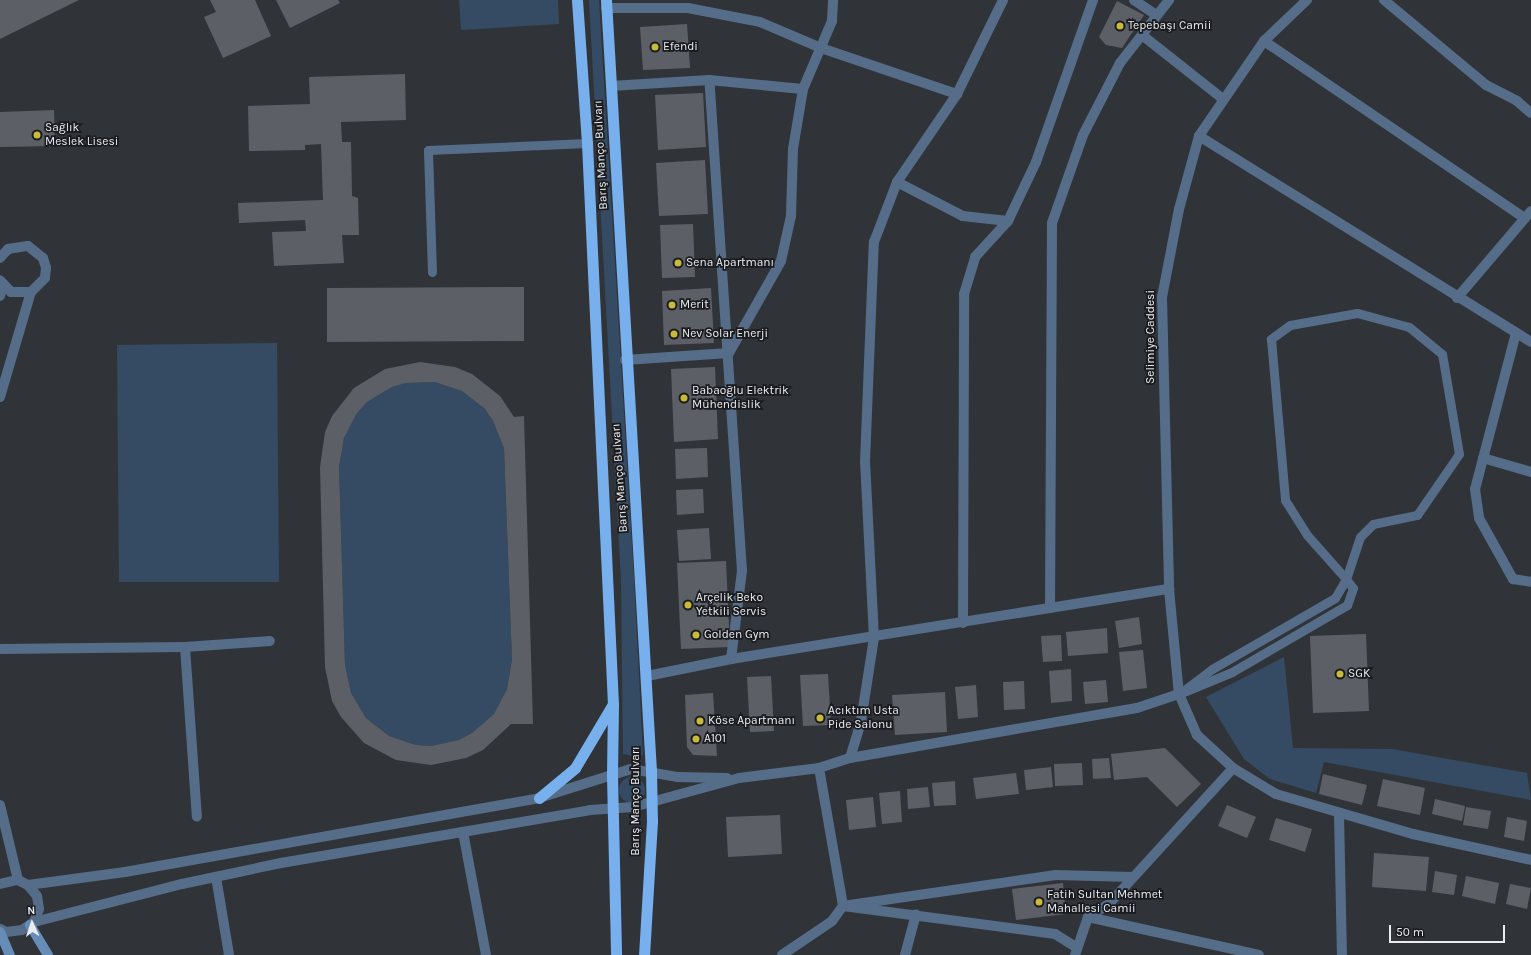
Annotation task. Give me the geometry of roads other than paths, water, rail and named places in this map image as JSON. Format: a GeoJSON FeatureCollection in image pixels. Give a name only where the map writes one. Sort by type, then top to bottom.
{"type":"FeatureCollection","features":[{"type":"Feature","properties":{"kind":"highway","name":"Barış Manço Bulvarı"},"geometry":{"type":"LineString","coordinates":[[577,0],[587,143],[613,704],[612,807],[616,955]]}},
{"type":"Feature","properties":{"kind":"highway","name":"Barış Manço Bulvarı"},"geometry":{"type":"LineString","coordinates":[[606,4],[625,360],[647,676],[651,771],[652,802],[644,955]]}},
{"type":"Feature","properties":{"kind":"highway"},"geometry":{"type":"LineString","coordinates":[[539,798],[575,768],[613,704]]}},
{"type":"Feature","properties":{"kind":"main road"},"geometry":{"type":"LineString","coordinates":[[32,924],[48,955]]}},
{"type":"Feature","properties":{"kind":"main road"},"geometry":{"type":"LineString","coordinates":[[0,932],[10,955]]}},
{"type":"Feature","properties":{"kind":"street"},"geometry":{"type":"LineString","coordinates":[[729,353],[781,261],[791,216],[793,149],[803,89],[832,21],[833,0]]}},
{"type":"Feature","properties":{"kind":"street"},"geometry":{"type":"LineString","coordinates":[[850,758],[861,721],[874,638],[865,462],[870,307],[874,242],[897,182],[957,94],[1003,0]]}},
{"type":"Feature","properties":{"kind":"street"},"geometry":{"type":"LineString","coordinates":[[963,623],[964,294],[975,257],[1008,221],[1036,162],[1093,0]]}},
{"type":"Feature","properties":{"kind":"street"},"geometry":{"type":"LineString","coordinates":[[1134,0],[1156,15]]}},
{"type":"Feature","properties":{"kind":"street"},"geometry":{"type":"LineString","coordinates":[[1050,608],[1052,223],[1083,135],[1120,63],[1169,0]]}},
{"type":"Feature","properties":{"kind":"street","name":"Selimiye Caddesi"},"geometry":{"type":"LineString","coordinates":[[1307,0],[1264,41],[1199,136],[1179,209],[1162,297],[1169,589],[1179,694],[1197,734],[1233,768],[1276,794],[1340,814],[1531,860]]}},
{"type":"Feature","properties":{"kind":"street"},"geometry":{"type":"LineString","coordinates":[[1384,0],[1486,85],[1517,101],[1531,113]]}},
{"type":"Feature","properties":{"kind":"street"},"geometry":{"type":"LineString","coordinates":[[606,4],[688,8],[760,22],[821,48],[957,94]]}},
{"type":"Feature","properties":{"kind":"street"},"geometry":{"type":"LineString","coordinates":[[1142,35],[1223,99]]}},
{"type":"Feature","properties":{"kind":"street"},"geometry":{"type":"LineString","coordinates":[[1264,41],[1527,215],[1458,298]]}},
{"type":"Feature","properties":{"kind":"street"},"geometry":{"type":"LineString","coordinates":[[611,86],[709,80],[803,89]]}},
{"type":"Feature","properties":{"kind":"street"},"geometry":{"type":"LineString","coordinates":[[709,80],[729,353],[742,571],[731,659]]}},
{"type":"Feature","properties":{"kind":"street"},"geometry":{"type":"LineString","coordinates":[[1199,136],[1531,342]]}},
{"type":"Feature","properties":{"kind":"street"},"geometry":{"type":"LineString","coordinates":[[897,182],[963,216],[1008,221]]}},
{"type":"Feature","properties":{"kind":"street"},"geometry":{"type":"LineString","coordinates":[[0,258],[4,248],[28,246],[43,258],[45,278],[31,292],[0,397]]}},
{"type":"Feature","properties":{"kind":"street"},"geometry":{"type":"LineString","coordinates":[[0,296],[1,283],[21,294],[31,292]]}},
{"type":"Feature","properties":{"kind":"street"},"geometry":{"type":"LineString","coordinates":[[1516,333],[1475,489],[1479,518],[1513,579],[1531,582]]}},
{"type":"Feature","properties":{"kind":"street"},"geometry":{"type":"LineString","coordinates":[[625,360],[729,353]]}},
{"type":"Feature","properties":{"kind":"street"},"geometry":{"type":"LineString","coordinates":[[1483,458],[1531,472]]}},
{"type":"Feature","properties":{"kind":"street"},"geometry":{"type":"LineString","coordinates":[[647,676],[731,659],[874,638],[1169,589]]}},
{"type":"Feature","properties":{"kind":"street"},"geometry":{"type":"LineString","coordinates":[[0,649],[185,647],[270,641]]}},
{"type":"Feature","properties":{"kind":"street"},"geometry":{"type":"LineString","coordinates":[[185,647],[197,817]]}},
{"type":"Feature","properties":{"kind":"street"},"geometry":{"type":"LineString","coordinates":[[28,885],[125,872],[539,798],[631,769],[651,771],[678,777],[739,778],[818,768],[850,758],[1137,708],[1179,694]]}},
{"type":"Feature","properties":{"kind":"street"},"geometry":{"type":"LineString","coordinates":[[818,768],[843,906]]}},
{"type":"Feature","properties":{"kind":"street"},"geometry":{"type":"LineString","coordinates":[[843,906],[916,914],[1055,934],[1076,952],[1088,917],[1109,904],[1233,768]]}},
{"type":"Feature","properties":{"kind":"street"},"geometry":{"type":"LineString","coordinates":[[0,929],[13,932],[32,924],[216,877],[463,832],[612,807],[652,802],[739,778]]}},
{"type":"Feature","properties":{"kind":"street"},"geometry":{"type":"LineString","coordinates":[[0,805],[18,880]]}},
{"type":"Feature","properties":{"kind":"street"},"geometry":{"type":"LineString","coordinates":[[1340,814],[1342,955]]}},
{"type":"Feature","properties":{"kind":"street"},"geometry":{"type":"LineString","coordinates":[[463,832],[486,955]]}},
{"type":"Feature","properties":{"kind":"street"},"geometry":{"type":"LineString","coordinates":[[782,955],[832,921],[843,906],[1056,874],[1133,878]]}},
{"type":"Feature","properties":{"kind":"street"},"geometry":{"type":"LineString","coordinates":[[216,877],[229,955]]}},
{"type":"Feature","properties":{"kind":"street"},"geometry":{"type":"LineString","coordinates":[[0,884],[18,880],[28,885],[39,902],[32,924]]}},
{"type":"Feature","properties":{"kind":"street"},"geometry":{"type":"LineString","coordinates":[[905,955],[916,914]]}},
{"type":"Feature","properties":{"kind":"street"},"geometry":{"type":"LineString","coordinates":[[1088,917],[1129,924],[1229,952],[1259,955]]}},
{"type":"Feature","properties":{"kind":"lane"},"geometry":{"type":"LineString","coordinates":[[432,272],[428,150],[587,143]]}},
{"type":"Feature","properties":{"kind":"lane"},"geometry":{"type":"LineString","coordinates":[[1179,694],[1212,668],[1335,598],[1346,579],[1360,537],[1374,524],[1417,515],[1459,454],[1442,354],[1409,327],[1357,313],[1290,324],[1271,339],[1286,500],[1307,535],[1346,579],[1353,588],[1347,605],[1232,672],[1179,694]]}},
{"type":"Feature","properties":{"kind":"place","name":"Tepebaşı Camii"},"geometry":{"type":"Point","coordinates":[1120,26]}},
{"type":"Feature","properties":{"kind":"place","name":"Efendi"},"geometry":{"type":"Point","coordinates":[655,47]}},
{"type":"Feature","properties":{"kind":"place","name":"Sağlık Meslek Lisesi"},"geometry":{"type":"Point","coordinates":[37,135]}},
{"type":"Feature","properties":{"kind":"place","name":"Sena Apartmanı"},"geometry":{"type":"Point","coordinates":[678,263]}},
{"type":"Feature","properties":{"kind":"place","name":"Merit"},"geometry":{"type":"Point","coordinates":[672,305]}},
{"type":"Feature","properties":{"kind":"place","name":"Nev Solar Enerji"},"geometry":{"type":"Point","coordinates":[674,334]}},
{"type":"Feature","properties":{"kind":"place","name":"Babaoğlu Elektrik Mühendislik"},"geometry":{"type":"Point","coordinates":[684,398]}},
{"type":"Feature","properties":{"kind":"place","name":"Arçelik Beko Yetkili Servis"},"geometry":{"type":"Point","coordinates":[688,605]}},
{"type":"Feature","properties":{"kind":"place","name":"Golden Gym"},"geometry":{"type":"Point","coordinates":[696,635]}},
{"type":"Feature","properties":{"kind":"place","name":"SGK"},"geometry":{"type":"Point","coordinates":[1340,674]}},
{"type":"Feature","properties":{"kind":"place","name":"Acıktım Usta Pide Salonu"},"geometry":{"type":"Point","coordinates":[820,718]}},
{"type":"Feature","properties":{"kind":"place","name":"Köse Apartmanı"},"geometry":{"type":"Point","coordinates":[700,721]}},
{"type":"Feature","properties":{"kind":"place","name":"A101"},"geometry":{"type":"Point","coordinates":[696,739]}},
{"type":"Feature","properties":{"kind":"place","name":"Fatih Sultan Mehmet Mahallesi Camii"},"geometry":{"type":"Point","coordinates":[1039,902]}}]}
